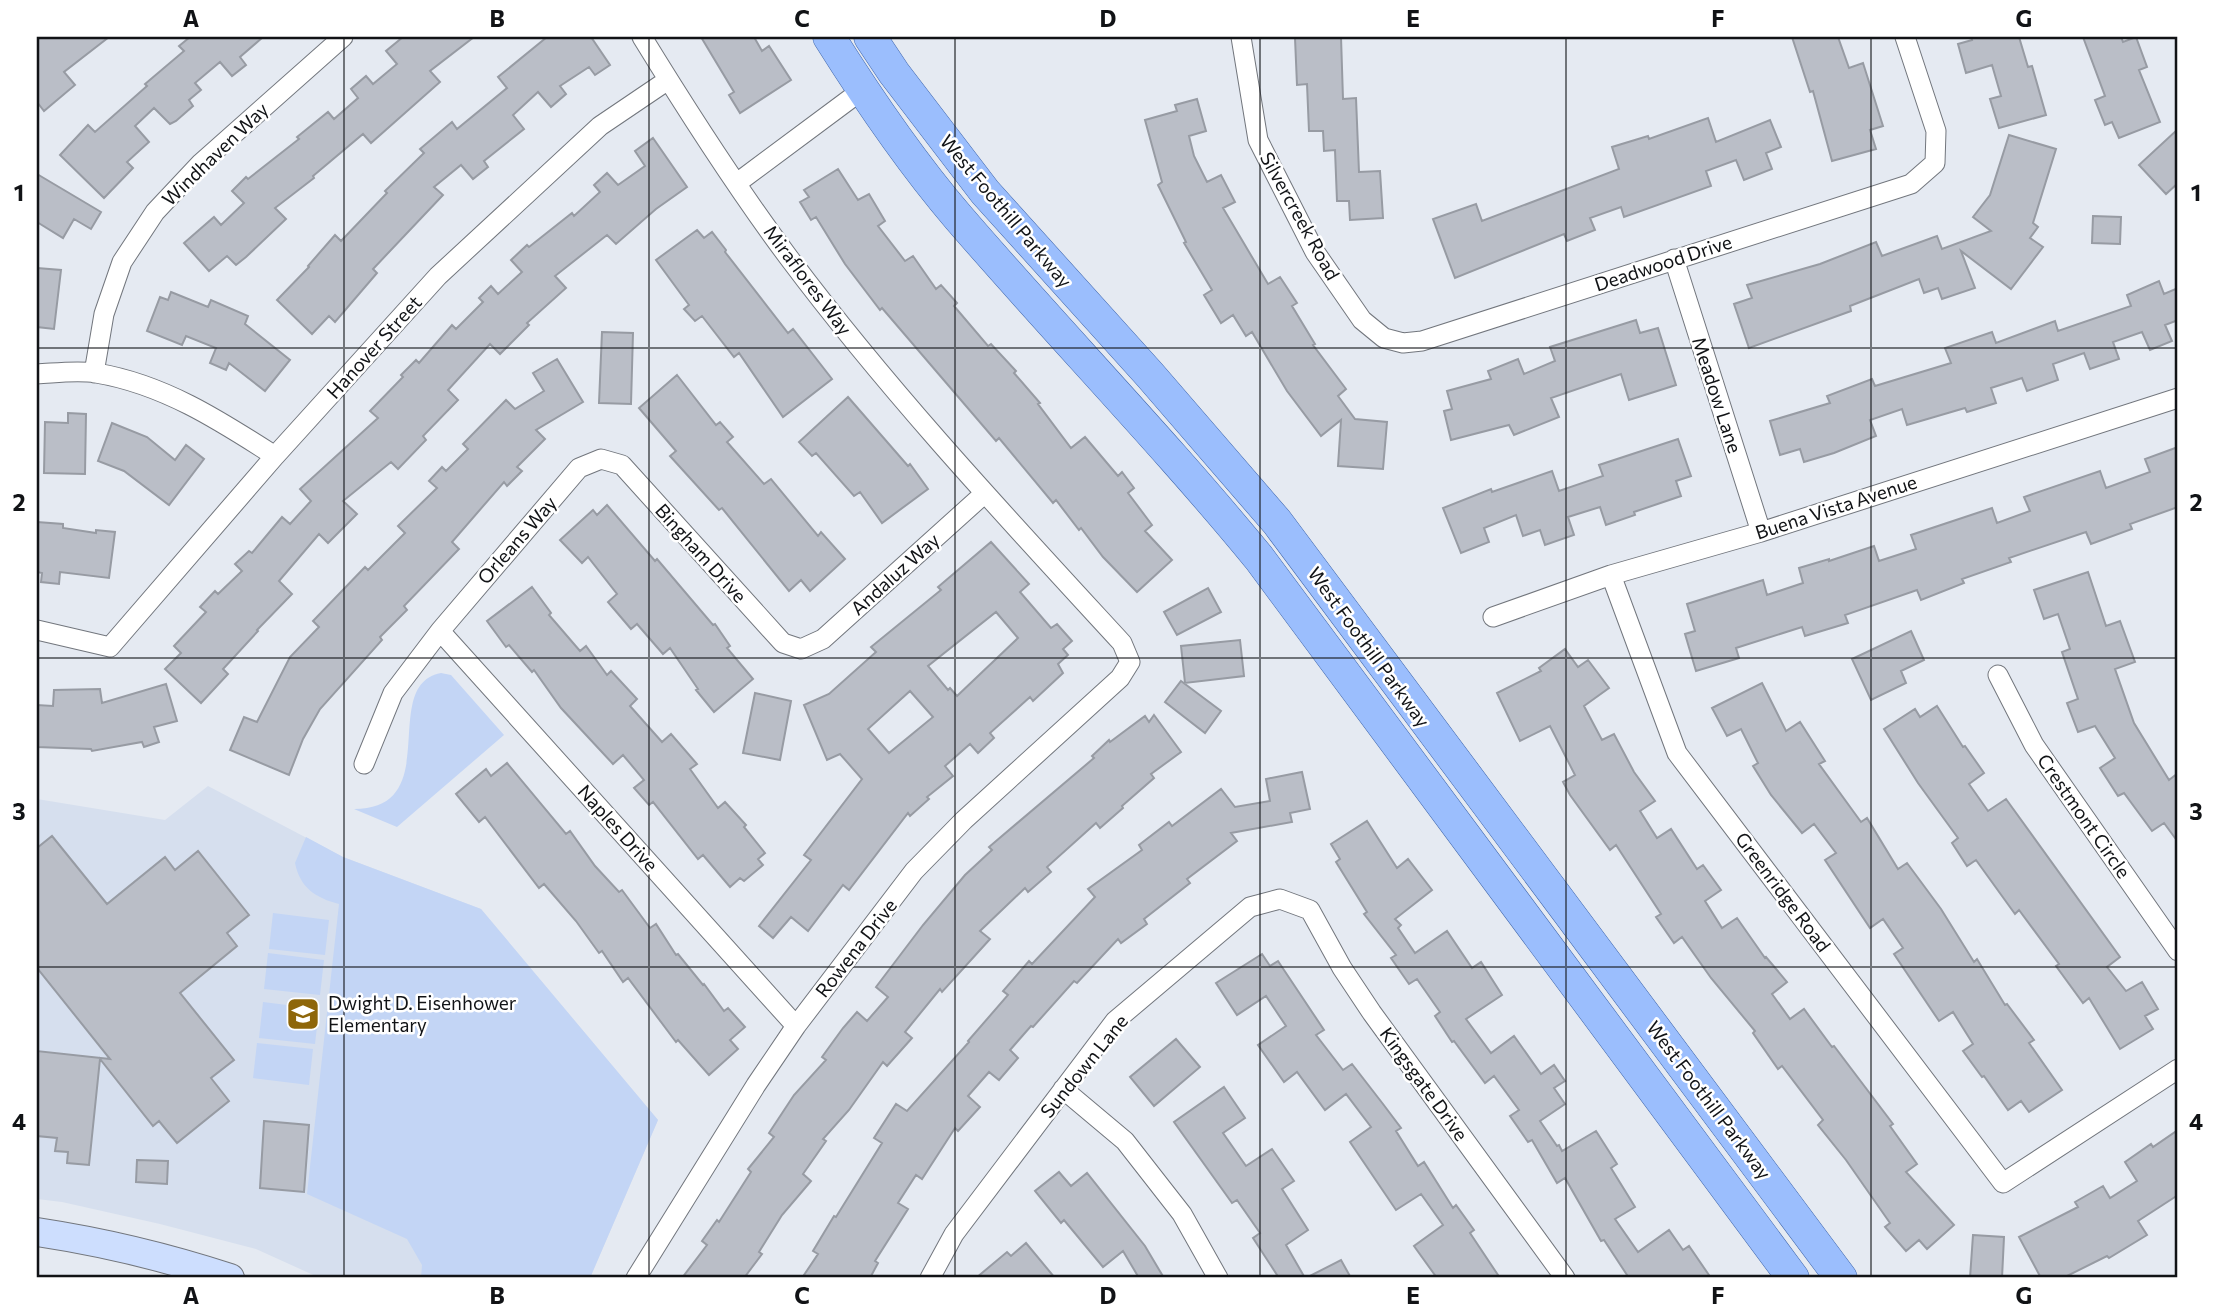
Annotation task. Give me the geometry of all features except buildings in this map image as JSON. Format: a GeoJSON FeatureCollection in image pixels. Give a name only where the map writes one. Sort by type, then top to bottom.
{"type":"FeatureCollection","features":[{"type":"Feature","properties":{"kind":"main road","name":"West Foothill Parkway"},"geometry":{"type":"LineString","coordinates":[[829,37],[862,90],[957,216],[1169,450],[1259,558],[1793,1278]]}},
{"type":"Feature","properties":{"kind":"main road","name":"West Foothill Parkway"},"geometry":{"type":"LineString","coordinates":[[870,37],[894,73],[985,192],[1277,522],[1841,1278]]}},
{"type":"Feature","properties":{"kind":"main road"},"geometry":{"type":"LineString","coordinates":[[37,1232],[170,1258],[230,1278]]}},
{"type":"Feature","properties":{"kind":"street","name":"Windhaven Way"},"geometry":{"type":"LineString","coordinates":[[94,373],[104,314],[122,262],[155,212],[201,163],[343,37]]}},
{"type":"Feature","properties":{"kind":"street","name":"Miraflores Way"},"geometry":{"type":"LineString","coordinates":[[642,37],[668,80],[788,257],[881,375],[1122,643],[1130,662]]}},
{"type":"Feature","properties":{"kind":"street","name":"Silvercreek Road"},"geometry":{"type":"LineString","coordinates":[[1241,37],[1258,141],[1315,252],[1362,320],[1384,338]]}},
{"type":"Feature","properties":{"kind":"street","name":"Deadwood Drive"},"geometry":{"type":"LineString","coordinates":[[1384,338],[1403,343],[1422,341],[1911,184],[1936,163],[1936,131],[1905,37]]}},
{"type":"Feature","properties":{"kind":"street","name":"Hanover Street"},"geometry":{"type":"LineString","coordinates":[[37,630],[110,647],[275,456],[438,276],[600,126],[668,80]]}},
{"type":"Feature","properties":{"kind":"street"},"geometry":{"type":"LineString","coordinates":[[737,183],[862,90]]}},
{"type":"Feature","properties":{"kind":"street","name":"Meadow Lane"},"geometry":{"type":"LineString","coordinates":[[1674,259],[1760,532]]}},
{"type":"Feature","properties":{"kind":"street"},"geometry":{"type":"LineString","coordinates":[[37,374],[94,373],[157,390],[210,415],[275,456]]}},
{"type":"Feature","properties":{"kind":"street","name":"Buena Vista Avenue"},"geometry":{"type":"LineString","coordinates":[[1493,617],[1611,575],[1760,532],[2178,398]]}},
{"type":"Feature","properties":{"kind":"street","name":"Orleans Way"},"geometry":{"type":"LineString","coordinates":[[364,764],[393,693],[439,631],[579,468],[601,460]]}},
{"type":"Feature","properties":{"kind":"street","name":"Bingham Drive"},"geometry":{"type":"LineString","coordinates":[[601,460],[622,465],[783,643],[801,649]]}},
{"type":"Feature","properties":{"kind":"street","name":"Andaluz Way"},"geometry":{"type":"LineString","coordinates":[[801,649],[823,639],[985,493]]}},
{"type":"Feature","properties":{"kind":"street","name":"Greenridge Road"},"geometry":{"type":"LineString","coordinates":[[1611,575],[1677,753],[2003,1183],[2178,1069]]}},
{"type":"Feature","properties":{"kind":"street","name":"Naples Drive"},"geometry":{"type":"LineString","coordinates":[[439,631],[796,1026]]}},
{"type":"Feature","properties":{"kind":"street","name":"Rowena Drive"},"geometry":{"type":"LineString","coordinates":[[636,1278],[756,1084],[796,1026],[914,871],[964,820],[1120,677],[1130,662]]}},
{"type":"Feature","properties":{"kind":"street","name":"Crestmont Circle"},"geometry":{"type":"LineString","coordinates":[[1998,675],[2034,745],[2178,951]]}},
{"type":"Feature","properties":{"kind":"street","name":"Sundown Lane"},"geometry":{"type":"LineString","coordinates":[[930,1278],[954,1234],[1115,1021],[1250,907],[1280,899]]}},
{"type":"Feature","properties":{"kind":"street","name":"Kingsgate Drive"},"geometry":{"type":"LineString","coordinates":[[1280,899],[1310,910],[1342,968],[1372,1013],[1565,1278]]}},
{"type":"Feature","properties":{"kind":"street"},"geometry":{"type":"LineString","coordinates":[[1063,1088],[1125,1141],[1182,1214],[1219,1278]]}},
{"type":"Feature","properties":{"kind":"shaded area"},"geometry":{"type":"Polygon","coordinates":[[[441,673],[451,675],[504,735],[397,827],[354,809],[382,804],[398,789],[405,769],[414,699],[423,682],[441,673]]]}},
{"type":"Feature","properties":{"kind":"shaded area","name":"Dwight D. Eisenhower Elementary"},"geometry":{"type":"Polygon","coordinates":[[[208,786],[343,857],[481,909],[658,1120],[590,1278],[320,1278],[256,1249],[160,1224],[37,1199],[37,799],[165,820],[208,786]]]}},
{"type":"Feature","properties":{"kind":"shaded area"},"geometry":{"type":"Polygon","coordinates":[[[306,837],[343,857],[481,909],[658,1120],[590,1278],[421,1278],[422,1265],[407,1239],[307,1194],[339,904],[310,891],[297,872],[295,863],[306,837]]]}},
{"type":"Feature","properties":{"kind":"shaded area"},"geometry":{"type":"Polygon","coordinates":[[[273,913],[329,920],[325,955],[269,949],[273,913]]]}},
{"type":"Feature","properties":{"kind":"shaded area"},"geometry":{"type":"Polygon","coordinates":[[[268,953],[324,960],[320,995],[264,989],[268,953]]]}},
{"type":"Feature","properties":{"kind":"shaded area"},"geometry":{"type":"Polygon","coordinates":[[[263,1002],[319,1009],[315,1044],[259,1038],[263,1002]]]}},
{"type":"Feature","properties":{"kind":"shaded area"},"geometry":{"type":"Polygon","coordinates":[[[257,1043],[313,1049],[309,1085],[253,1078],[257,1043]]]}},
{"type":"Feature","properties":{"kind":"place","name":"Dwight D. Eisenhower Elementary"},"geometry":{"type":"Point","coordinates":[303,1014]}}]}
